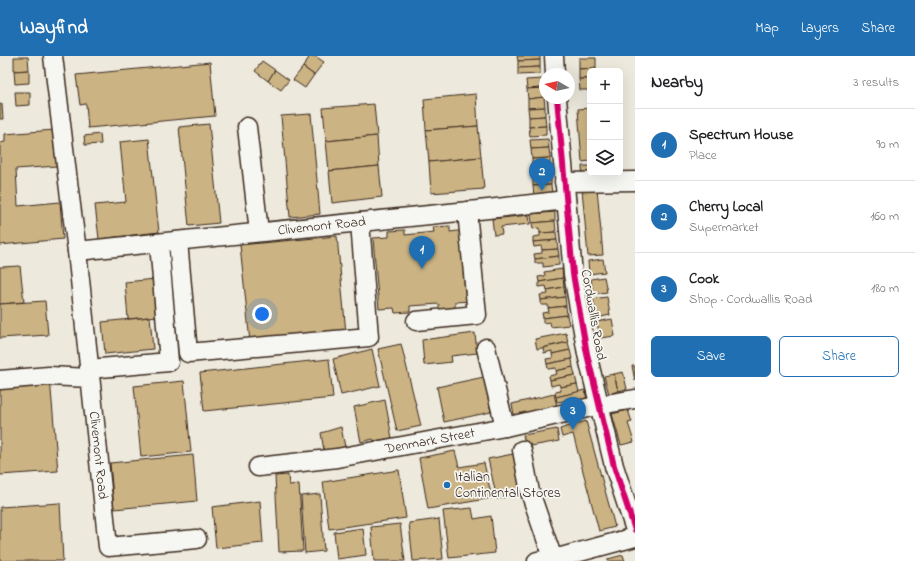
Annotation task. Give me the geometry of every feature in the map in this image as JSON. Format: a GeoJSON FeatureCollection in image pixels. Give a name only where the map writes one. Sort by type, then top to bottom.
{"type":"FeatureCollection","features":[{"type":"Feature","properties":{"kind":"street","name":"Clivemont Road"},"geometry":{"type":"LineString","coordinates":[[53,56],[77,251],[108,547],[197,539]]}},
{"type":"Feature","properties":{"kind":"street"},"geometry":{"type":"LineString","coordinates":[[554,56],[555,68]]}},
{"type":"Feature","properties":{"kind":"street","name":"Cordwallis Road"},"geometry":{"type":"LineString","coordinates":[[558,104],[573,274],[587,354],[614,466],[635,530]]}},
{"type":"Feature","properties":{"kind":"street"},"geometry":{"type":"LineString","coordinates":[[247,127],[259,232]]}},
{"type":"Feature","properties":{"kind":"street"},"geometry":{"type":"LineString","coordinates":[[564,182],[635,181]]}},
{"type":"Feature","properties":{"kind":"street","name":"Clivemont Road"},"geometry":{"type":"LineString","coordinates":[[77,251],[566,200]]}},
{"type":"Feature","properties":{"kind":"street"},"geometry":{"type":"LineString","coordinates":[[416,321],[477,315],[467,211]]}},
{"type":"Feature","properties":{"kind":"street"},"geometry":{"type":"LineString","coordinates":[[178,240],[188,353],[369,337],[360,222]]}},
{"type":"Feature","properties":{"kind":"street"},"geometry":{"type":"LineString","coordinates":[[0,380],[90,373],[169,362],[160,242]]}},
{"type":"Feature","properties":{"kind":"street"},"geometry":{"type":"LineString","coordinates":[[486,348],[505,427]]}},
{"type":"Feature","properties":{"kind":"street","name":"Denmark Street"},"geometry":{"type":"LineString","coordinates":[[258,467],[337,458],[505,427],[600,405],[635,399]]}},
{"type":"Feature","properties":{"kind":"street"},"geometry":{"type":"LineString","coordinates":[[522,450],[530,492],[556,559],[635,537]]}},
{"type":"Feature","properties":{"kind":"building"},"geometry":{"type":"Polygon","coordinates":[[[310,56],[315,56],[324,62],[314,75],[303,67],[310,56]]]}},
{"type":"Feature","properties":{"kind":"building"},"geometry":{"type":"Polygon","coordinates":[[[517,56],[540,56],[540,60],[518,61],[517,56]]]}},
{"type":"Feature","properties":{"kind":"building"},"geometry":{"type":"Polygon","coordinates":[[[14,57],[28,57],[29,70],[14,71],[14,57]]]}},
{"type":"Feature","properties":{"kind":"building"},"geometry":{"type":"Polygon","coordinates":[[[579,58],[596,58],[596,68],[579,69],[579,58]]]}},
{"type":"Feature","properties":{"kind":"building"},"geometry":{"type":"Polygon","coordinates":[[[540,60],[540,67],[518,68],[518,61],[540,60]]]}},
{"type":"Feature","properties":{"kind":"building"},"geometry":{"type":"Polygon","coordinates":[[[262,61],[275,70],[268,81],[255,71],[262,61]]]}},
{"type":"Feature","properties":{"kind":"building"},"geometry":{"type":"Polygon","coordinates":[[[210,62],[215,116],[88,128],[86,104],[80,105],[76,75],[210,62]]]}},
{"type":"Feature","properties":{"kind":"building"},"geometry":{"type":"Polygon","coordinates":[[[303,67],[314,75],[305,88],[293,80],[303,67]]]}},
{"type":"Feature","properties":{"kind":"building"},"geometry":{"type":"Polygon","coordinates":[[[540,67],[539,74],[518,75],[518,68],[540,67]]]}},
{"type":"Feature","properties":{"kind":"building"},"geometry":{"type":"Polygon","coordinates":[[[579,69],[587,69],[587,79],[579,79],[579,69]]]}},
{"type":"Feature","properties":{"kind":"building"},"geometry":{"type":"Polygon","coordinates":[[[29,70],[29,83],[15,84],[14,71],[29,70]]]}},
{"type":"Feature","properties":{"kind":"building"},"geometry":{"type":"Polygon","coordinates":[[[275,70],[289,80],[281,90],[268,81],[275,70]]]}},
{"type":"Feature","properties":{"kind":"building"},"geometry":{"type":"Polygon","coordinates":[[[539,79],[539,88],[527,89],[526,80],[539,79]]]}},
{"type":"Feature","properties":{"kind":"building"},"geometry":{"type":"Polygon","coordinates":[[[579,79],[587,79],[587,90],[580,90],[579,79]]]}},
{"type":"Feature","properties":{"kind":"building"},"geometry":{"type":"Polygon","coordinates":[[[539,88],[539,98],[528,99],[527,89],[539,88]]]}},
{"type":"Feature","properties":{"kind":"building"},"geometry":{"type":"Polygon","coordinates":[[[15,92],[30,92],[30,105],[16,106],[15,92]]]}},
{"type":"Feature","properties":{"kind":"building"},"geometry":{"type":"Polygon","coordinates":[[[476,94],[478,126],[426,130],[424,99],[476,94]]]}},
{"type":"Feature","properties":{"kind":"building"},"geometry":{"type":"Polygon","coordinates":[[[539,98],[539,104],[545,104],[545,107],[528,108],[528,99],[539,98]]]}},
{"type":"Feature","properties":{"kind":"building"},"geometry":{"type":"Polygon","coordinates":[[[0,104],[2,104],[3,119],[0,119],[0,104]]]}},
{"type":"Feature","properties":{"kind":"building"},"geometry":{"type":"Polygon","coordinates":[[[374,104],[377,136],[326,141],[323,108],[374,104]]]}},
{"type":"Feature","properties":{"kind":"building"},"geometry":{"type":"Polygon","coordinates":[[[545,107],[545,116],[529,117],[528,108],[545,107]]]}},
{"type":"Feature","properties":{"kind":"building"},"geometry":{"type":"Polygon","coordinates":[[[587,108],[587,161],[582,162],[578,109],[587,108]]]}},
{"type":"Feature","properties":{"kind":"building"},"geometry":{"type":"Polygon","coordinates":[[[311,114],[320,214],[290,217],[281,116],[311,114]]]}},
{"type":"Feature","properties":{"kind":"building"},"geometry":{"type":"Polygon","coordinates":[[[545,116],[546,126],[529,127],[529,117],[545,116]]]}},
{"type":"Feature","properties":{"kind":"building"},"geometry":{"type":"Polygon","coordinates":[[[209,124],[219,223],[189,226],[179,127],[209,124]]]}},
{"type":"Feature","properties":{"kind":"building"},"geometry":{"type":"Polygon","coordinates":[[[478,126],[481,157],[429,162],[426,130],[478,126]]]}},
{"type":"Feature","properties":{"kind":"building"},"geometry":{"type":"Polygon","coordinates":[[[546,126],[546,135],[530,136],[529,127],[546,126]]]}},
{"type":"Feature","properties":{"kind":"building"},"geometry":{"type":"Polygon","coordinates":[[[54,130],[57,166],[16,169],[18,206],[60,202],[63,239],[0,245],[0,143],[5,142],[5,134],[54,130]]]}},
{"type":"Feature","properties":{"kind":"building"},"geometry":{"type":"Polygon","coordinates":[[[100,134],[101,144],[85,145],[84,136],[100,134]]]}},
{"type":"Feature","properties":{"kind":"building"},"geometry":{"type":"Polygon","coordinates":[[[377,136],[379,166],[329,171],[326,141],[377,136]]]}},
{"type":"Feature","properties":{"kind":"building"},"geometry":{"type":"Polygon","coordinates":[[[149,139],[159,232],[99,239],[95,205],[126,202],[120,142],[149,139]]]}},
{"type":"Feature","properties":{"kind":"building"},"geometry":{"type":"Polygon","coordinates":[[[548,139],[549,148],[531,149],[530,140],[548,139]]]}},
{"type":"Feature","properties":{"kind":"building"},"geometry":{"type":"Polygon","coordinates":[[[549,148],[550,158],[532,159],[531,149],[549,148]]]}},
{"type":"Feature","properties":{"kind":"building"},"geometry":{"type":"Polygon","coordinates":[[[481,157],[484,189],[431,193],[429,162],[481,157]]]}},
{"type":"Feature","properties":{"kind":"building"},"geometry":{"type":"Polygon","coordinates":[[[550,158],[550,167],[532,168],[532,159],[550,158]]]}},
{"type":"Feature","properties":{"kind":"building"},"geometry":{"type":"Polygon","coordinates":[[[379,166],[382,197],[332,203],[329,171],[379,166]]]}},
{"type":"Feature","properties":{"kind":"building"},"geometry":{"type":"Polygon","coordinates":[[[582,166],[587,166],[587,175],[583,178],[582,166]]]}},
{"type":"Feature","properties":{"kind":"building"},"geometry":{"type":"Polygon","coordinates":[[[550,167],[551,176],[533,177],[532,168],[550,167]]]}},
{"type":"Feature","properties":{"kind":"building"},"geometry":{"type":"Polygon","coordinates":[[[551,176],[551,185],[533,186],[533,177],[551,176]]]}},
{"type":"Feature","properties":{"kind":"building"},"geometry":{"type":"Polygon","coordinates":[[[551,185],[552,194],[534,196],[533,186],[551,185]]]}},
{"type":"Feature","properties":{"kind":"building"},"geometry":{"type":"Polygon","coordinates":[[[597,188],[603,255],[588,256],[582,189],[597,188]]]}},
{"type":"Feature","properties":{"kind":"building"},"geometry":{"type":"Polygon","coordinates":[[[555,212],[555,221],[532,223],[531,214],[555,212]]]}},
{"type":"Feature","properties":{"kind":"building"},"geometry":{"type":"Polygon","coordinates":[[[529,215],[530,224],[501,227],[502,234],[494,235],[492,219],[529,215]]]}},
{"type":"Feature","properties":{"kind":"building"},"geometry":{"type":"Polygon","coordinates":[[[555,221],[556,232],[540,233],[539,228],[533,229],[532,223],[555,221]]]}},
{"type":"Feature","properties":{"kind":"building"},"geometry":{"type":"Polygon","coordinates":[[[450,226],[450,232],[466,230],[471,301],[455,302],[455,308],[439,309],[439,304],[410,306],[410,312],[395,313],[394,308],[379,309],[373,238],[389,237],[389,231],[405,230],[405,235],[434,232],[433,227],[450,226]]]}},
{"type":"Feature","properties":{"kind":"building"},"geometry":{"type":"Polygon","coordinates":[[[556,232],[557,240],[533,242],[533,237],[540,236],[540,233],[556,232]]]}},
{"type":"Feature","properties":{"kind":"building"},"geometry":{"type":"Polygon","coordinates":[[[337,236],[346,333],[250,342],[240,245],[337,236]]]}},
{"type":"Feature","properties":{"kind":"building"},"geometry":{"type":"Polygon","coordinates":[[[557,240],[558,249],[542,250],[541,246],[534,247],[533,242],[557,240]]]}},
{"type":"Feature","properties":{"kind":"building"},"geometry":{"type":"Polygon","coordinates":[[[558,249],[559,256],[535,259],[534,254],[542,253],[542,250],[558,249]]]}},
{"type":"Feature","properties":{"kind":"building"},"geometry":{"type":"Polygon","coordinates":[[[559,256],[559,265],[543,267],[543,263],[535,263],[535,259],[559,256]]]}},
{"type":"Feature","properties":{"kind":"building"},"geometry":{"type":"Polygon","coordinates":[[[603,259],[605,272],[589,274],[588,261],[603,259]]]}},
{"type":"Feature","properties":{"kind":"building"},"geometry":{"type":"Polygon","coordinates":[[[20,266],[24,302],[0,304],[0,267],[20,266]]]}},
{"type":"Feature","properties":{"kind":"building"},"geometry":{"type":"Polygon","coordinates":[[[562,269],[563,278],[539,282],[538,277],[545,276],[544,272],[562,269]]]}},
{"type":"Feature","properties":{"kind":"building"},"geometry":{"type":"Polygon","coordinates":[[[604,277],[607,292],[593,294],[591,279],[604,277]]]}},
{"type":"Feature","properties":{"kind":"building"},"geometry":{"type":"Polygon","coordinates":[[[563,278],[564,287],[547,290],[546,286],[539,287],[539,282],[563,278]]]}},
{"type":"Feature","properties":{"kind":"building"},"geometry":{"type":"Polygon","coordinates":[[[155,279],[158,316],[128,319],[125,282],[155,279]]]}},
{"type":"Feature","properties":{"kind":"building"},"geometry":{"type":"Polygon","coordinates":[[[564,287],[565,297],[541,300],[540,295],[548,294],[547,290],[564,287]]]}},
{"type":"Feature","properties":{"kind":"building"},"geometry":{"type":"Polygon","coordinates":[[[565,297],[566,306],[548,308],[548,305],[541,305],[541,300],[565,297]]]}},
{"type":"Feature","properties":{"kind":"building"},"geometry":{"type":"Polygon","coordinates":[[[607,297],[610,315],[597,318],[593,299],[607,297]]]}},
{"type":"Feature","properties":{"kind":"building"},"geometry":{"type":"Polygon","coordinates":[[[45,301],[48,335],[0,338],[0,304],[45,301]]]}},
{"type":"Feature","properties":{"kind":"building"},"geometry":{"type":"Polygon","coordinates":[[[566,306],[567,315],[543,318],[542,313],[549,312],[548,308],[566,306]]]}},
{"type":"Feature","properties":{"kind":"building"},"geometry":{"type":"Polygon","coordinates":[[[567,315],[569,325],[551,327],[550,322],[543,323],[543,318],[567,315]]]}},
{"type":"Feature","properties":{"kind":"building"},"geometry":{"type":"Polygon","coordinates":[[[150,317],[153,349],[105,354],[102,322],[150,317]]]}},
{"type":"Feature","properties":{"kind":"building"},"geometry":{"type":"Polygon","coordinates":[[[612,319],[615,336],[600,338],[597,322],[612,319]]]}},
{"type":"Feature","properties":{"kind":"building"},"geometry":{"type":"Polygon","coordinates":[[[475,333],[477,353],[451,356],[452,362],[424,365],[422,340],[475,333]]]}},
{"type":"Feature","properties":{"kind":"building"},"geometry":{"type":"Polygon","coordinates":[[[566,333],[568,342],[537,349],[535,339],[566,333]]]}},
{"type":"Feature","properties":{"kind":"building"},"geometry":{"type":"Polygon","coordinates":[[[568,342],[570,350],[552,354],[552,351],[544,353],[543,348],[568,342]]]}},
{"type":"Feature","properties":{"kind":"building"},"geometry":{"type":"Polygon","coordinates":[[[401,344],[421,426],[397,431],[378,349],[401,344]]]}},
{"type":"Feature","properties":{"kind":"building"},"geometry":{"type":"Polygon","coordinates":[[[372,349],[380,386],[341,395],[333,359],[372,349]]]}},
{"type":"Feature","properties":{"kind":"building"},"geometry":{"type":"Polygon","coordinates":[[[570,350],[572,359],[547,364],[546,359],[553,358],[552,354],[570,350]]]}},
{"type":"Feature","properties":{"kind":"building"},"geometry":{"type":"Polygon","coordinates":[[[329,359],[333,398],[204,411],[200,373],[329,359]]]}},
{"type":"Feature","properties":{"kind":"building"},"geometry":{"type":"Polygon","coordinates":[[[572,359],[573,367],[556,371],[556,368],[548,369],[547,364],[572,359]]]}},
{"type":"Feature","properties":{"kind":"building"},"geometry":{"type":"Polygon","coordinates":[[[632,366],[635,366],[635,381],[632,366]]]}},
{"type":"Feature","properties":{"kind":"building"},"geometry":{"type":"Polygon","coordinates":[[[573,367],[575,375],[550,380],[549,376],[557,374],[556,371],[573,367]]]}},
{"type":"Feature","properties":{"kind":"building"},"geometry":{"type":"Polygon","coordinates":[[[623,372],[627,389],[618,391],[614,374],[623,372]]]}},
{"type":"Feature","properties":{"kind":"building"},"geometry":{"type":"Polygon","coordinates":[[[614,374],[618,391],[609,394],[604,376],[614,374]]]}},
{"type":"Feature","properties":{"kind":"building"},"geometry":{"type":"Polygon","coordinates":[[[575,375],[577,384],[560,387],[559,384],[551,386],[550,380],[575,375]]]}},
{"type":"Feature","properties":{"kind":"building"},"geometry":{"type":"Polygon","coordinates":[[[484,377],[491,412],[444,422],[437,387],[484,377]]]}},
{"type":"Feature","properties":{"kind":"building"},"geometry":{"type":"Polygon","coordinates":[[[50,379],[58,471],[0,475],[0,383],[50,379]]]}},
{"type":"Feature","properties":{"kind":"building"},"geometry":{"type":"Polygon","coordinates":[[[184,381],[191,452],[141,457],[134,386],[184,381]]]}},
{"type":"Feature","properties":{"kind":"building"},"geometry":{"type":"Polygon","coordinates":[[[577,384],[579,392],[556,397],[555,392],[561,391],[560,387],[577,384]]]}},
{"type":"Feature","properties":{"kind":"building"},"geometry":{"type":"Polygon","coordinates":[[[585,390],[587,400],[565,404],[565,401],[557,402],[556,397],[585,390]]]}},
{"type":"Feature","properties":{"kind":"building"},"geometry":{"type":"Polygon","coordinates":[[[554,394],[557,406],[514,415],[512,404],[554,394]]]}},
{"type":"Feature","properties":{"kind":"building"},"geometry":{"type":"Polygon","coordinates":[[[385,400],[392,438],[374,441],[373,439],[361,442],[354,407],[385,400]]]}},
{"type":"Feature","properties":{"kind":"building"},"geometry":{"type":"Polygon","coordinates":[[[628,410],[632,422],[628,423],[634,442],[621,445],[612,414],[628,410]]]}},
{"type":"Feature","properties":{"kind":"building"},"geometry":{"type":"Polygon","coordinates":[[[586,421],[615,527],[599,531],[573,434],[562,437],[560,429],[586,421]]]}},
{"type":"Feature","properties":{"kind":"building"},"geometry":{"type":"Polygon","coordinates":[[[341,427],[345,447],[324,451],[321,433],[341,427]]]}},
{"type":"Feature","properties":{"kind":"building"},"geometry":{"type":"Polygon","coordinates":[[[557,429],[559,441],[526,447],[523,435],[557,429]]]}},
{"type":"Feature","properties":{"kind":"building"},"geometry":{"type":"Polygon","coordinates":[[[455,451],[459,467],[484,463],[492,498],[428,509],[419,458],[455,451]]]}},
{"type":"Feature","properties":{"kind":"building"},"geometry":{"type":"Polygon","coordinates":[[[518,453],[526,493],[497,499],[488,459],[518,453]]]}},
{"type":"Feature","properties":{"kind":"building"},"geometry":{"type":"Polygon","coordinates":[[[193,455],[197,501],[114,509],[110,463],[193,455]]]}},
{"type":"Feature","properties":{"kind":"building"},"geometry":{"type":"Polygon","coordinates":[[[399,470],[406,518],[329,529],[323,482],[399,470]]]}},
{"type":"Feature","properties":{"kind":"building"},"geometry":{"type":"Polygon","coordinates":[[[288,475],[289,485],[299,484],[303,551],[279,552],[275,476],[288,475]]]}},
{"type":"Feature","properties":{"kind":"building"},"geometry":{"type":"Polygon","coordinates":[[[320,494],[324,551],[305,553],[301,496],[320,494]]]}},
{"type":"Feature","properties":{"kind":"building"},"geometry":{"type":"Polygon","coordinates":[[[260,501],[263,543],[216,548],[212,507],[260,501]]]}},
{"type":"Feature","properties":{"kind":"building"},"geometry":{"type":"Polygon","coordinates":[[[60,503],[63,561],[0,561],[0,507],[60,503]]]}},
{"type":"Feature","properties":{"kind":"building"},"geometry":{"type":"Polygon","coordinates":[[[472,508],[474,519],[491,516],[495,553],[449,558],[443,511],[472,508]]]}},
{"type":"Feature","properties":{"kind":"building"},"geometry":{"type":"Polygon","coordinates":[[[439,519],[443,559],[413,561],[409,523],[439,519]]]}},
{"type":"Feature","properties":{"kind":"building"},"geometry":{"type":"Polygon","coordinates":[[[400,524],[405,561],[374,561],[371,527],[400,524]]]}},
{"type":"Feature","properties":{"kind":"building"},"geometry":{"type":"Polygon","coordinates":[[[363,528],[366,555],[337,559],[334,532],[363,528]]]}},
{"type":"Feature","properties":{"kind":"building"},"geometry":{"type":"Polygon","coordinates":[[[623,555],[625,561],[608,561],[608,559],[623,555]]]}},
{"type":"Feature","properties":{"kind":"cycle path"},"geometry":{"type":"LineString","coordinates":[[558,104],[573,274],[587,354],[614,466],[635,530]]}},
{"type":"Feature","properties":{"kind":"place","name":"Cherry Local"},"geometry":{"type":"Point","coordinates":[542,191]}},
{"type":"Feature","properties":{"kind":"place","name":"Spectrum House"},"geometry":{"type":"Point","coordinates":[422,269]}},
{"type":"Feature","properties":{"kind":"place","name":"Cook"},"geometry":{"type":"Point","coordinates":[573,430]}},
{"type":"Feature","properties":{"kind":"place","name":"Italian Continental Stores"},"geometry":{"type":"Point","coordinates":[447,485]}}]}
